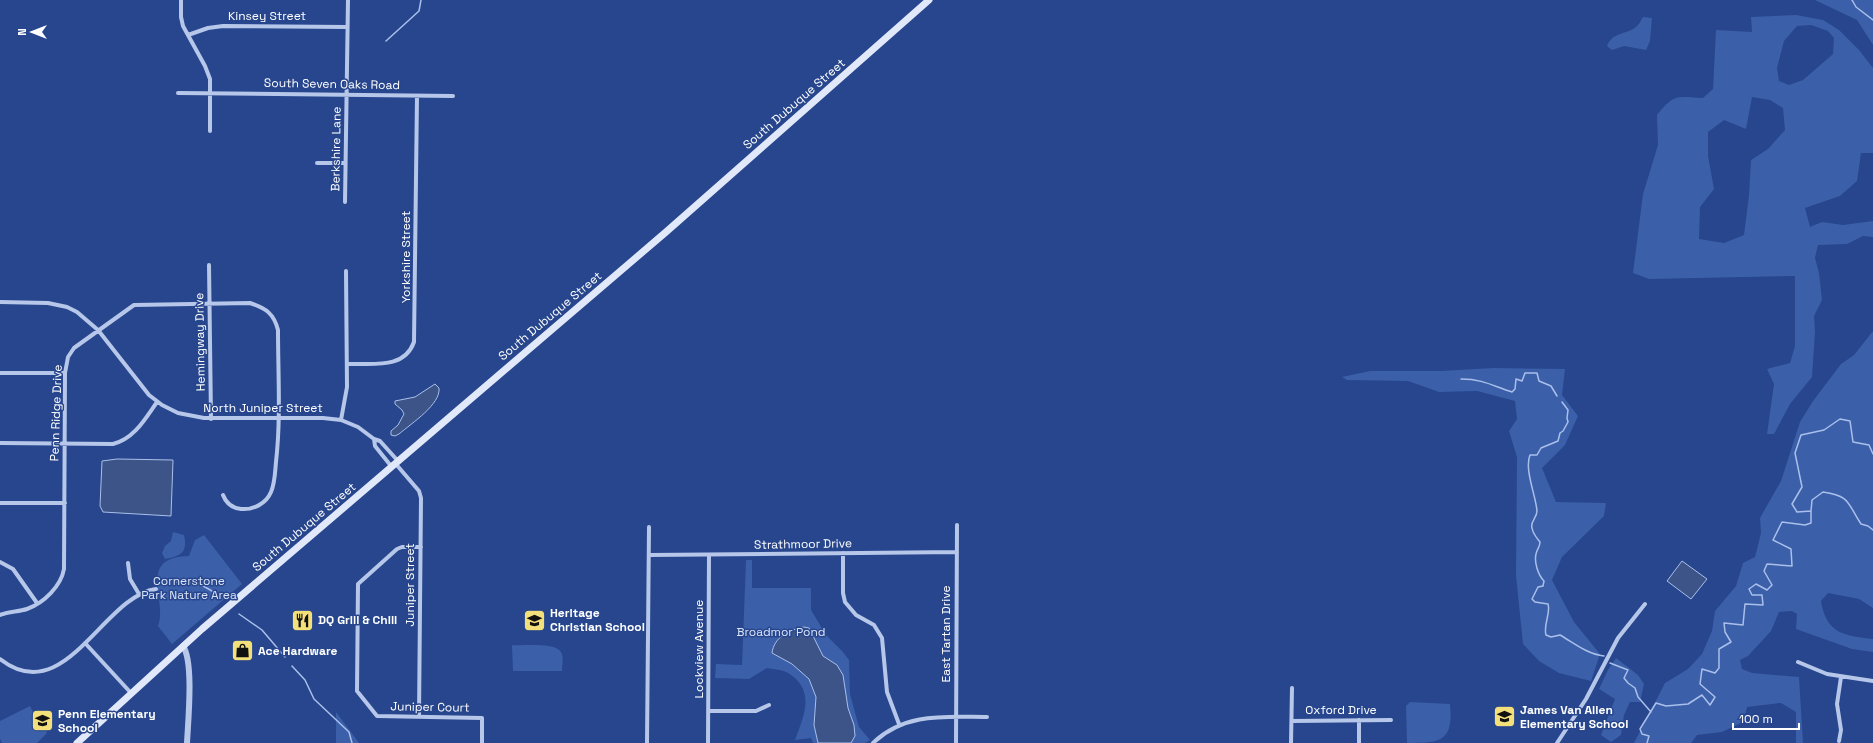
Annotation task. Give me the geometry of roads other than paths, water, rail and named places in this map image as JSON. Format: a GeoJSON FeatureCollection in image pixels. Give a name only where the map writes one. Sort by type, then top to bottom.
{"type":"FeatureCollection","features":[{"type":"Feature","properties":{"kind":"main road","name":"South Dubuque Street"},"geometry":{"type":"LineString","coordinates":[[77,743],[182,646],[666,232],[929,0]]}},
{"type":"Feature","properties":{"kind":"street"},"geometry":{"type":"LineString","coordinates":[[181,0],[181,17],[188,35],[208,73],[210,93],[210,131]]}},
{"type":"Feature","properties":{"kind":"street","name":"Berkshire Lane"},"geometry":{"type":"LineString","coordinates":[[345,202],[348,0]]}},
{"type":"Feature","properties":{"kind":"street","name":"Kinsey Street"},"geometry":{"type":"LineString","coordinates":[[188,35],[208,28],[223,26],[347,26]]}},
{"type":"Feature","properties":{"kind":"street","name":"South Seven Oaks Road"},"geometry":{"type":"LineString","coordinates":[[178,92],[453,96]]}},
{"type":"Feature","properties":{"kind":"street","name":"Yorkshire Street"},"geometry":{"type":"LineString","coordinates":[[347,364],[394,362],[409,352],[414,342],[417,96]]}},
{"type":"Feature","properties":{"kind":"street"},"geometry":{"type":"LineString","coordinates":[[317,163],[345,164]]}},
{"type":"Feature","properties":{"kind":"street","name":"Hemingway Drive"},"geometry":{"type":"LineString","coordinates":[[209,265],[211,419]]}},
{"type":"Feature","properties":{"kind":"street"},"geometry":{"type":"LineString","coordinates":[[340,420],[346,395],[346,271]]}},
{"type":"Feature","properties":{"kind":"street","name":"North Juniper Street"},"geometry":{"type":"LineString","coordinates":[[0,302],[48,303],[62,306],[77,312],[98,330],[142,387],[157,402],[187,416],[211,419],[323,418],[340,420],[358,427],[374,439],[380,441],[395,464]]}},
{"type":"Feature","properties":{"kind":"street","name":"Penn Ridge Drive"},"geometry":{"type":"LineString","coordinates":[[0,615],[26,609],[37,603],[54,589],[63,573],[65,503],[65,373],[68,357],[74,348],[134,305],[250,303],[265,308],[275,320],[278,330],[279,418],[273,485],[266,500],[252,508],[238,509],[226,503],[223,495]]}},
{"type":"Feature","properties":{"kind":"street"},"geometry":{"type":"LineString","coordinates":[[0,373],[65,373]]}},
{"type":"Feature","properties":{"kind":"street"},"geometry":{"type":"LineString","coordinates":[[0,443],[113,444],[121,442],[132,436],[157,402]]}},
{"type":"Feature","properties":{"kind":"street","name":"North Juniper Street"},"geometry":{"type":"LineString","coordinates":[[374,439],[375,446],[395,464]]}},
{"type":"Feature","properties":{"kind":"street","name":"Juniper Street"},"geometry":{"type":"LineString","coordinates":[[395,464],[420,494],[419,717]]}},
{"type":"Feature","properties":{"kind":"street"},"geometry":{"type":"LineString","coordinates":[[0,503],[65,503]]}},
{"type":"Feature","properties":{"kind":"street","name":"East Tartan Drive"},"geometry":{"type":"LineString","coordinates":[[956,743],[957,525]]}},
{"type":"Feature","properties":{"kind":"street"},"geometry":{"type":"LineString","coordinates":[[647,743],[649,527]]}},
{"type":"Feature","properties":{"kind":"street","name":"Juniper Court"},"geometry":{"type":"LineString","coordinates":[[420,547],[402,547],[397,549],[358,584],[357,691],[377,716],[482,718],[482,743]]}},
{"type":"Feature","properties":{"kind":"street","name":"Strathmoor Drive"},"geometry":{"type":"LineString","coordinates":[[649,555],[957,552]]}},
{"type":"Feature","properties":{"kind":"street"},"geometry":{"type":"LineString","coordinates":[[843,553],[843,593],[845,602],[856,615],[874,625],[882,638],[886,692],[899,724]]}},
{"type":"Feature","properties":{"kind":"street","name":"Lockview Avenue"},"geometry":{"type":"LineString","coordinates":[[708,743],[709,555]]}},
{"type":"Feature","properties":{"kind":"street"},"geometry":{"type":"LineString","coordinates":[[0,562],[13,569],[37,603]]}},
{"type":"Feature","properties":{"kind":"street"},"geometry":{"type":"LineString","coordinates":[[128,563],[130,579],[139,594]]}},
{"type":"Feature","properties":{"kind":"street"},"geometry":{"type":"LineString","coordinates":[[0,659],[19,669],[43,670],[65,661],[139,594],[156,589]]}},
{"type":"Feature","properties":{"kind":"street"},"geometry":{"type":"LineString","coordinates":[[1557,743],[1586,699],[1615,644],[1645,604]]}},
{"type":"Feature","properties":{"kind":"street"},"geometry":{"type":"LineString","coordinates":[[85,643],[131,693]]}},
{"type":"Feature","properties":{"kind":"street"},"geometry":{"type":"LineString","coordinates":[[182,646],[187,654],[189,683],[187,743]]}},
{"type":"Feature","properties":{"kind":"street"},"geometry":{"type":"LineString","coordinates":[[1798,662],[1827,674],[1873,681]]}},
{"type":"Feature","properties":{"kind":"street"},"geometry":{"type":"LineString","coordinates":[[1839,741],[1841,730],[1838,704],[1841,677]]}},
{"type":"Feature","properties":{"kind":"street"},"geometry":{"type":"LineString","coordinates":[[1291,743],[1292,688]]}},
{"type":"Feature","properties":{"kind":"street"},"geometry":{"type":"LineString","coordinates":[[708,710],[756,710],[769,705]]}},
{"type":"Feature","properties":{"kind":"street"},"geometry":{"type":"LineString","coordinates":[[873,743],[888,730],[899,724],[923,717],[987,717]]}},
{"type":"Feature","properties":{"kind":"street"},"geometry":{"type":"LineString","coordinates":[[1359,720],[1359,743]]}},
{"type":"Feature","properties":{"kind":"street","name":"Oxford Drive"},"geometry":{"type":"LineString","coordinates":[[1292,721],[1391,720]]}},
{"type":"Feature","properties":{"kind":"waterway"},"geometry":{"type":"LineString","coordinates":[[386,41],[419,11],[421,0]]}},
{"type":"Feature","properties":{"kind":"waterway"},"geometry":{"type":"LineString","coordinates":[[1852,0],[1856,7],[1873,20]]}},
{"type":"Feature","properties":{"kind":"waterway"},"geometry":{"type":"LineString","coordinates":[[1461,379],[1482,382],[1512,392],[1515,389],[1516,379],[1522,381],[1525,373],[1537,373],[1539,381],[1551,386],[1557,396]]}},
{"type":"Feature","properties":{"kind":"waterway"},"geometry":{"type":"LineString","coordinates":[[1562,402],[1568,410],[1568,422],[1563,431],[1560,433],[1558,441],[1541,448],[1537,455],[1530,455],[1529,461],[1529,475],[1537,511],[1533,521],[1532,530],[1540,542],[1536,554],[1536,564],[1538,572],[1544,581],[1543,586],[1538,587],[1532,599],[1535,602],[1548,604],[1549,612],[1545,627],[1546,635],[1551,637],[1560,635],[1586,651],[1604,656]]}},
{"type":"Feature","properties":{"kind":"waterway"},"geometry":{"type":"LineString","coordinates":[[1647,743],[1649,736],[1642,734],[1640,729],[1656,703],[1666,706],[1688,704],[1702,695],[1710,705],[1715,697],[1700,684],[1702,669],[1715,673],[1719,668],[1719,649],[1731,642],[1725,632],[1724,623],[1743,625],[1745,604],[1763,605],[1762,595],[1752,595],[1749,589],[1756,584],[1767,590],[1772,585],[1764,571],[1767,564],[1792,566],[1791,549],[1773,540],[1782,522],[1805,525],[1811,523],[1811,511],[1797,512],[1792,504],[1802,487],[1795,453],[1801,435],[1824,430],[1840,419],[1850,421],[1853,442],[1869,445],[1873,454]]}},
{"type":"Feature","properties":{"kind":"waterway"},"geometry":{"type":"LineString","coordinates":[[1811,511],[1812,500],[1823,492],[1839,496],[1844,498],[1861,524],[1868,526],[1873,530]]}},
{"type":"Feature","properties":{"kind":"waterway"},"geometry":{"type":"LineString","coordinates":[[174,582],[198,583],[219,595]]}},
{"type":"Feature","properties":{"kind":"waterway"},"geometry":{"type":"LineString","coordinates":[[239,614],[262,630],[285,657]]}},
{"type":"Feature","properties":{"kind":"waterway"},"geometry":{"type":"LineString","coordinates":[[1610,663],[1628,670],[1624,678],[1635,688],[1638,697],[1651,712]]}},
{"type":"Feature","properties":{"kind":"waterway"},"geometry":{"type":"LineString","coordinates":[[292,666],[305,680],[314,699],[349,732],[352,743]]}},
{"type":"Feature","properties":{"kind":"place","name":"DQ Grill & Chill"},"geometry":{"type":"Point","coordinates":[303,620]}},
{"type":"Feature","properties":{"kind":"place","name":"Heritage Christian School"},"geometry":{"type":"Point","coordinates":[534,620]}},
{"type":"Feature","properties":{"kind":"place","name":"Ace Hardware"},"geometry":{"type":"Point","coordinates":[243,651]}},
{"type":"Feature","properties":{"kind":"place","name":"James Van Allen Elementary School"},"geometry":{"type":"Point","coordinates":[1504,717]}},
{"type":"Feature","properties":{"kind":"place","name":"Penn Elementary School"},"geometry":{"type":"Point","coordinates":[42,721]}},
{"type":"Feature","properties":{"kind":"park label","name":"Cornerstone Park Nature Area"},"geometry":{"type":"Point","coordinates":[189,588]}},
{"type":"Feature","properties":{"kind":"park label","name":"Broadmor Pond"},"geometry":{"type":"Point","coordinates":[781,632]}}]}
